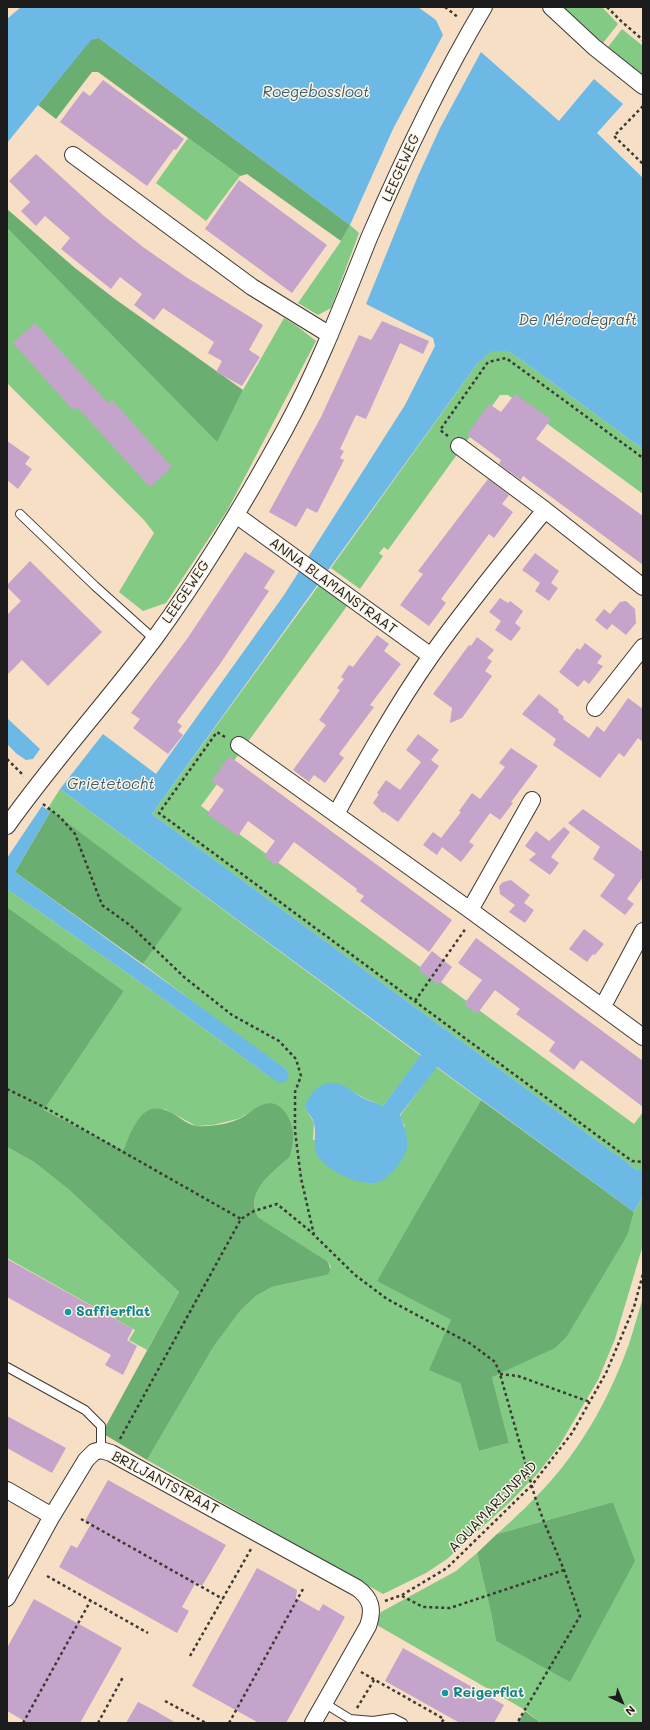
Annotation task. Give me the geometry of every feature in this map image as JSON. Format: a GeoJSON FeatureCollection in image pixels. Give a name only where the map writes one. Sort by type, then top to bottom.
{"type":"FeatureCollection","features":[{"type":"Feature","properties":{"kind":"street","name":"LEEGEWEG"},"geometry":{"type":"LineString","coordinates":[[7,826],[33,790],[154,639],[196,578],[236,515],[285,429],[330,335],[370,236],[408,150],[438,90],[484,7]]}},
{"type":"Feature","properties":{"kind":"street"},"geometry":{"type":"LineString","coordinates":[[551,7],[594,47],[643,86]]}},
{"type":"Feature","properties":{"kind":"street"},"geometry":{"type":"LineString","coordinates":[[73,155],[252,286],[330,335]]}},
{"type":"Feature","properties":{"kind":"street"},"geometry":{"type":"LineString","coordinates":[[459,446],[545,510],[643,587]]}},
{"type":"Feature","properties":{"kind":"street"},"geometry":{"type":"LineString","coordinates":[[336,814],[380,737],[431,656],[486,582],[545,510]]}},
{"type":"Feature","properties":{"kind":"street","name":"ANNA BLAMANSTRAAT"},"geometry":{"type":"LineString","coordinates":[[236,515],[431,656]]}},
{"type":"Feature","properties":{"kind":"street"},"geometry":{"type":"LineString","coordinates":[[595,708],[643,648]]}},
{"type":"Feature","properties":{"kind":"street"},"geometry":{"type":"LineString","coordinates":[[239,745],[473,912],[603,1006],[643,1037]]}},
{"type":"Feature","properties":{"kind":"street"},"geometry":{"type":"LineString","coordinates":[[473,912],[532,800]]}},
{"type":"Feature","properties":{"kind":"street"},"geometry":{"type":"LineString","coordinates":[[603,1006],[643,930]]}},
{"type":"Feature","properties":{"kind":"street","name":"BRILJANTSTRAAT"},"geometry":{"type":"LineString","coordinates":[[7,1598],[52,1516],[86,1460],[94,1452],[106,1452],[356,1588],[366,1595],[370,1604]]}},
{"type":"Feature","properties":{"kind":"street"},"geometry":{"type":"LineString","coordinates":[[7,1490],[52,1516]]}},
{"type":"Feature","properties":{"kind":"street"},"geometry":{"type":"LineString","coordinates":[[313,1723],[368,1626],[372,1615],[370,1604]]}},
{"type":"Feature","properties":{"kind":"lane"},"geometry":{"type":"LineString","coordinates":[[20,514],[95,586],[154,639]]}},
{"type":"Feature","properties":{"kind":"lane"},"geometry":{"type":"LineString","coordinates":[[7,1367],[85,1410],[101,1426],[106,1452]]}},
{"type":"Feature","properties":{"kind":"lane"},"geometry":{"type":"LineString","coordinates":[[324,1703],[350,1719],[373,1721],[393,1718],[403,1723]]}},
{"type":"Feature","properties":{"kind":"path"},"geometry":{"type":"LineString","coordinates":[[608,7],[621,21],[643,40]]}},
{"type":"Feature","properties":{"kind":"path"},"geometry":{"type":"LineString","coordinates":[[643,106],[614,136],[643,164]]}},
{"type":"Feature","properties":{"kind":"path"},"geometry":{"type":"LineString","coordinates":[[459,446],[440,430],[488,362],[506,358],[643,458]]}},
{"type":"Feature","properties":{"kind":"path"},"geometry":{"type":"LineString","coordinates":[[239,745],[217,732],[159,813],[632,1161],[643,1162]]}},
{"type":"Feature","properties":{"kind":"path"},"geometry":{"type":"LineString","coordinates":[[7,759],[33,790],[75,834],[102,905],[130,926],[184,977],[232,1015],[279,1041],[296,1059],[301,1076],[295,1092],[295,1131],[302,1178],[314,1236]]}},
{"type":"Feature","properties":{"kind":"path"},"geometry":{"type":"LineString","coordinates":[[415,1001],[473,912]]}},
{"type":"Feature","properties":{"kind":"path"},"geometry":{"type":"LineString","coordinates":[[7,1089],[46,1108],[241,1219]]}},
{"type":"Feature","properties":{"kind":"path"},"geometry":{"type":"LineString","coordinates":[[106,1452],[241,1219],[254,1211],[277,1204],[314,1236],[355,1275],[387,1299],[471,1344],[495,1362],[500,1374],[544,1522],[564,1570],[580,1616],[517,1723]]}},
{"type":"Feature","properties":{"kind":"path","name":"AQUAMARIJNPAD"},"geometry":{"type":"LineString","coordinates":[[370,1604],[402,1595],[448,1568],[532,1485],[572,1433],[609,1366],[634,1307],[643,1274]]}},
{"type":"Feature","properties":{"kind":"path"},"geometry":{"type":"LineString","coordinates":[[500,1374],[518,1376],[590,1402]]}},
{"type":"Feature","properties":{"kind":"path"},"geometry":{"type":"LineString","coordinates":[[81,1519],[223,1599]]}},
{"type":"Feature","properties":{"kind":"path"},"geometry":{"type":"LineString","coordinates":[[190,1656],[259,1534]]}},
{"type":"Feature","properties":{"kind":"path"},"geometry":{"type":"LineString","coordinates":[[402,1595],[423,1607],[450,1608],[564,1570]]}},
{"type":"Feature","properties":{"kind":"path"},"geometry":{"type":"LineString","coordinates":[[48,1576],[148,1633]]}},
{"type":"Feature","properties":{"kind":"path"},"geometry":{"type":"LineString","coordinates":[[229,1723],[303,1590]]}},
{"type":"Feature","properties":{"kind":"path"},"geometry":{"type":"LineString","coordinates":[[23,1723],[91,1600]]}},
{"type":"Feature","properties":{"kind":"path"},"geometry":{"type":"LineString","coordinates":[[357,1670],[444,1719],[441,1723]]}},
{"type":"Feature","properties":{"kind":"path"},"geometry":{"type":"LineString","coordinates":[[98,1723],[123,1677]]}},
{"type":"Feature","properties":{"kind":"path"},"geometry":{"type":"LineString","coordinates":[[350,1719],[374,1680]]}},
{"type":"Feature","properties":{"kind":"path"},"geometry":{"type":"LineString","coordinates":[[166,1701],[206,1723]]}},
{"type":"Feature","properties":{"kind":"green space"},"geometry":{"type":"Polygon","coordinates":[[[561,7],[602,7],[618,24],[603,43],[561,7]]]}},
{"type":"Feature","properties":{"kind":"green space"},"geometry":{"type":"Polygon","coordinates":[[[622,29],[643,46],[643,76],[608,47],[622,29]]]}},
{"type":"Feature","properties":{"kind":"green space"},"geometry":{"type":"Polygon","coordinates":[[[99,38],[350,225],[341,241],[247,174],[240,176],[98,72],[92,72],[56,119],[38,105],[91,39],[99,38]]]}},
{"type":"Feature","properties":{"kind":"green space"},"geometry":{"type":"Polygon","coordinates":[[[188,138],[240,176],[206,221],[156,183],[188,138]]]}},
{"type":"Feature","properties":{"kind":"green space"},"geometry":{"type":"Polygon","coordinates":[[[7,209],[75,268],[115,299],[243,390],[217,442],[7,228],[7,209]]]}},
{"type":"Feature","properties":{"kind":"green space"},"geometry":{"type":"Polygon","coordinates":[[[350,225],[359,233],[331,308],[318,315],[298,303],[341,241],[350,225]]]}},
{"type":"Feature","properties":{"kind":"green space"},"geometry":{"type":"Polygon","coordinates":[[[7,228],[217,441],[243,390],[284,318],[316,341],[227,511],[166,603],[143,611],[119,592],[154,533],[144,520],[7,383],[7,228]]]}},
{"type":"Feature","properties":{"kind":"green space"},"geometry":{"type":"Polygon","coordinates":[[[491,350],[509,352],[520,359],[643,449],[643,494],[508,395],[500,395],[388,550],[384,547],[379,553],[383,556],[360,589],[331,568],[477,364],[491,350]]]}},
{"type":"Feature","properties":{"kind":"green space"},"geometry":{"type":"Polygon","coordinates":[[[319,585],[347,606],[201,806],[634,1124],[643,1112],[643,1170],[637,1170],[152,814],[319,585]]]}},
{"type":"Feature","properties":{"kind":"green space"},"geometry":{"type":"Polygon","coordinates":[[[60,789],[421,1056],[383,1106],[364,1098],[341,1085],[305,1107],[314,1123],[313,1140],[405,1127],[400,1116],[436,1067],[481,1100],[378,1281],[451,1320],[460,1383],[479,1451],[509,1443],[492,1377],[628,1234],[634,1212],[643,1196],[643,1245],[615,1339],[598,1380],[559,1446],[538,1473],[510,1502],[447,1559],[426,1573],[383,1594],[147,1460],[214,1346],[241,1310],[256,1296],[272,1287],[327,1275],[331,1267],[327,1261],[258,1217],[255,1208],[257,1191],[262,1183],[290,1157],[265,1104],[238,1119],[213,1125],[196,1126],[165,1109],[139,1119],[123,1150],[44,1110],[124,991],[7,907],[7,889],[137,980],[270,1077],[289,1075],[287,1070],[233,1032],[143,964],[181,909],[48,808],[60,789]]]}},
{"type":"Feature","properties":{"kind":"green space"},"geometry":{"type":"Polygon","coordinates":[[[48,808],[182,909],[143,964],[15,872],[50,812],[46,809],[48,808]]]}},
{"type":"Feature","properties":{"kind":"green space"},"geometry":{"type":"Polygon","coordinates":[[[7,907],[124,991],[44,1110],[123,1150],[138,1120],[146,1111],[152,1109],[159,1108],[171,1112],[192,1125],[207,1126],[235,1121],[265,1104],[271,1103],[276,1105],[285,1112],[288,1117],[292,1128],[293,1139],[290,1157],[262,1183],[257,1191],[255,1208],[258,1217],[327,1261],[330,1267],[330,1272],[327,1275],[272,1287],[256,1296],[241,1310],[214,1346],[147,1460],[102,1433],[179,1292],[68,1189],[34,1162],[7,1147],[7,907]]]}},
{"type":"Feature","properties":{"kind":"green space"},"geometry":{"type":"Polygon","coordinates":[[[481,1100],[634,1212],[628,1234],[567,1336],[555,1348],[492,1377],[509,1443],[479,1451],[460,1383],[429,1370],[451,1320],[377,1281],[481,1100]]]}},
{"type":"Feature","properties":{"kind":"green space"},"geometry":{"type":"Polygon","coordinates":[[[7,1147],[34,1162],[68,1189],[179,1292],[147,1350],[129,1340],[135,1330],[7,1258],[7,1147]]]}},
{"type":"Feature","properties":{"kind":"green space"},"geometry":{"type":"Polygon","coordinates":[[[643,1298],[643,1723],[541,1723],[525,1710],[375,1624],[381,1612],[456,1571],[477,1553],[496,1641],[570,1681],[634,1561],[613,1502],[497,1534],[549,1483],[574,1452],[585,1435],[605,1400],[622,1363],[643,1298]]]}},
{"type":"Feature","properties":{"kind":"green space"},"geometry":{"type":"Polygon","coordinates":[[[613,1502],[635,1561],[570,1682],[496,1641],[477,1553],[497,1534],[613,1502]]]}},
{"type":"Feature","properties":{"kind":"green space"},"geometry":{"type":"Polygon","coordinates":[[[525,1711],[541,1723],[517,1723],[525,1711]]]}},
{"type":"Feature","properties":{"kind":"water","name":"Roegebossloot"},"geometry":{"type":"Polygon","coordinates":[[[21,7],[418,7],[436,20],[443,35],[393,129],[350,225],[99,38],[91,40],[7,143],[7,19],[21,7]]]}},
{"type":"Feature","properties":{"kind":"water"},"geometry":{"type":"Polygon","coordinates":[[[481,52],[559,121],[594,79],[623,104],[597,133],[643,178],[643,449],[520,359],[509,352],[491,351],[477,364],[152,814],[637,1170],[643,1170],[643,1196],[634,1212],[437,1067],[400,1115],[406,1135],[407,1148],[399,1164],[390,1175],[380,1182],[367,1183],[352,1180],[331,1169],[317,1155],[314,1123],[305,1107],[310,1096],[318,1087],[329,1083],[335,1083],[342,1085],[363,1098],[383,1106],[421,1055],[60,789],[103,734],[156,774],[284,595],[405,405],[435,346],[433,338],[366,304],[418,176],[440,128],[481,52]]]}},
{"type":"Feature","properties":{"kind":"water"},"geometry":{"type":"Polygon","coordinates":[[[7,718],[40,749],[33,759],[26,760],[17,754],[7,744],[7,718]]]}},
{"type":"Feature","properties":{"kind":"water"},"geometry":{"type":"Polygon","coordinates":[[[42,806],[50,812],[15,872],[287,1070],[289,1075],[286,1081],[281,1083],[270,1077],[137,980],[7,889],[7,858],[42,806]]]}},
{"type":"Feature","properties":{"kind":"building"},"geometry":{"type":"Polygon","coordinates":[[[103,80],[184,139],[176,150],[174,149],[147,186],[60,122],[83,91],[90,96],[103,80]]]}},
{"type":"Feature","properties":{"kind":"building"},"geometry":{"type":"Polygon","coordinates":[[[36,154],[104,216],[143,247],[186,277],[263,325],[249,350],[260,357],[242,386],[216,372],[222,361],[208,353],[214,342],[163,308],[154,320],[134,305],[142,294],[120,277],[111,289],[61,249],[70,238],[45,216],[36,226],[21,211],[30,202],[9,181],[36,154]]]}},
{"type":"Feature","properties":{"kind":"building"},"geometry":{"type":"Polygon","coordinates":[[[239,180],[327,245],[292,293],[205,229],[239,180]]]}},
{"type":"Feature","properties":{"kind":"building"},"geometry":{"type":"Polygon","coordinates":[[[382,321],[429,341],[423,354],[400,343],[366,419],[356,415],[340,449],[344,451],[340,458],[344,460],[317,513],[307,508],[296,527],[269,512],[321,417],[359,335],[371,340],[382,321]]]}},
{"type":"Feature","properties":{"kind":"building"},"geometry":{"type":"Polygon","coordinates":[[[35,323],[108,403],[112,400],[172,467],[150,487],[77,407],[73,410],[13,343],[35,323]]]}},
{"type":"Feature","properties":{"kind":"building"},"geometry":{"type":"Polygon","coordinates":[[[515,394],[551,419],[536,439],[643,516],[643,565],[523,476],[521,480],[499,464],[501,460],[467,435],[489,404],[501,412],[515,394]]]}},
{"type":"Feature","properties":{"kind":"building"},"geometry":{"type":"Polygon","coordinates":[[[7,441],[30,457],[25,464],[32,469],[18,489],[7,480],[7,441]]]}},
{"type":"Feature","properties":{"kind":"building"},"geometry":{"type":"Polygon","coordinates":[[[488,479],[509,495],[502,504],[513,512],[494,538],[489,534],[441,599],[446,603],[429,626],[400,605],[423,574],[418,571],[488,479]]]}},
{"type":"Feature","properties":{"kind":"building"},"geometry":{"type":"Polygon","coordinates":[[[245,552],[275,571],[264,588],[269,591],[220,664],[177,722],[182,726],[178,731],[183,735],[168,754],[133,728],[140,719],[131,713],[187,639],[245,552]]]}},
{"type":"Feature","properties":{"kind":"building"},"geometry":{"type":"Polygon","coordinates":[[[535,553],[559,571],[551,583],[558,588],[549,601],[535,591],[540,583],[522,570],[535,553]]]}},
{"type":"Feature","properties":{"kind":"building"},"geometry":{"type":"Polygon","coordinates":[[[30,561],[102,632],[48,686],[22,660],[7,675],[7,615],[21,601],[7,587],[7,585],[30,561]]]}},
{"type":"Feature","properties":{"kind":"building"},"geometry":{"type":"Polygon","coordinates":[[[500,598],[508,603],[510,601],[523,611],[515,623],[521,628],[511,641],[495,630],[501,621],[489,612],[500,598]]]}},
{"type":"Feature","properties":{"kind":"building"},"geometry":{"type":"Polygon","coordinates":[[[626,601],[635,609],[636,623],[626,635],[612,624],[607,630],[595,620],[604,609],[610,614],[620,602],[626,601]]]}},
{"type":"Feature","properties":{"kind":"building"},"geometry":{"type":"Polygon","coordinates":[[[377,635],[389,644],[384,651],[401,664],[370,705],[374,707],[339,754],[344,758],[325,783],[314,775],[309,782],[293,770],[326,725],[319,720],[340,690],[337,688],[344,679],[341,677],[349,665],[353,667],[377,635]]]}},
{"type":"Feature","properties":{"kind":"building"},"geometry":{"type":"Polygon","coordinates":[[[477,637],[494,650],[487,658],[492,661],[485,671],[492,676],[462,718],[450,723],[452,708],[433,694],[469,645],[471,646],[477,637]]]}},
{"type":"Feature","properties":{"kind":"building"},"geometry":{"type":"Polygon","coordinates":[[[585,643],[602,656],[597,663],[603,666],[589,684],[584,680],[578,687],[559,672],[577,648],[580,650],[585,643]]]}},
{"type":"Feature","properties":{"kind":"building"},"geometry":{"type":"Polygon","coordinates":[[[539,694],[559,710],[558,712],[564,717],[563,719],[589,738],[597,726],[604,732],[628,698],[643,709],[643,742],[638,738],[624,757],[619,753],[600,778],[553,745],[556,739],[522,714],[539,694]]]}},
{"type":"Feature","properties":{"kind":"building"},"geometry":{"type":"Polygon","coordinates":[[[418,734],[439,750],[431,760],[439,766],[398,822],[384,812],[383,813],[373,803],[379,794],[377,793],[386,780],[400,790],[421,762],[406,750],[418,734]]]}},
{"type":"Feature","properties":{"kind":"building"},"geometry":{"type":"Polygon","coordinates":[[[511,748],[538,766],[511,802],[513,803],[500,820],[490,813],[469,842],[474,845],[461,862],[442,847],[437,855],[423,845],[433,832],[441,838],[461,812],[459,811],[472,793],[480,799],[505,767],[499,763],[511,748]]]}},
{"type":"Feature","properties":{"kind":"building"},"geometry":{"type":"Polygon","coordinates":[[[229,756],[452,920],[429,952],[360,901],[364,896],[356,891],[357,889],[294,842],[276,866],[264,856],[275,841],[248,821],[238,836],[207,814],[224,790],[212,781],[229,756]]]}},
{"type":"Feature","properties":{"kind":"building"},"geometry":{"type":"Polygon","coordinates":[[[583,809],[643,852],[643,877],[627,899],[634,904],[625,915],[600,896],[615,875],[593,859],[600,847],[568,823],[583,809]]]}},
{"type":"Feature","properties":{"kind":"building"},"geometry":{"type":"Polygon","coordinates":[[[564,827],[570,832],[551,857],[559,863],[550,875],[529,860],[536,854],[525,846],[536,831],[549,841],[564,827]]]}},
{"type":"Feature","properties":{"kind":"building"},"geometry":{"type":"Polygon","coordinates":[[[511,880],[530,895],[524,903],[534,910],[525,923],[509,912],[515,905],[500,894],[499,886],[503,882],[511,880]]]}},
{"type":"Feature","properties":{"kind":"building"},"geometry":{"type":"Polygon","coordinates":[[[584,929],[604,944],[587,962],[569,949],[584,929]]]}},
{"type":"Feature","properties":{"kind":"building"},"geometry":{"type":"Polygon","coordinates":[[[476,938],[643,1061],[643,1107],[581,1060],[574,1070],[549,1051],[555,1042],[516,1014],[520,1009],[495,990],[477,1014],[464,1004],[482,980],[458,963],[476,938]]]}},
{"type":"Feature","properties":{"kind":"building"},"geometry":{"type":"Polygon","coordinates":[[[432,951],[452,967],[439,985],[418,970],[432,951]]]}},
{"type":"Feature","properties":{"kind":"building","name":"Saffierflat"},"geometry":{"type":"Polygon","coordinates":[[[7,1259],[133,1329],[127,1340],[137,1346],[123,1375],[105,1365],[111,1355],[7,1297],[7,1259]]]}},
{"type":"Feature","properties":{"kind":"building"},"geometry":{"type":"Polygon","coordinates":[[[7,1416],[66,1448],[52,1473],[7,1448],[7,1416]]]}},
{"type":"Feature","properties":{"kind":"building"},"geometry":{"type":"Polygon","coordinates":[[[108,1480],[226,1545],[202,1586],[196,1582],[182,1607],[189,1611],[177,1633],[59,1567],[71,1545],[77,1548],[91,1524],[85,1521],[108,1480]]]}},
{"type":"Feature","properties":{"kind":"building"},"geometry":{"type":"Polygon","coordinates":[[[257,1568],[297,1590],[296,1598],[319,1611],[323,1604],[345,1617],[286,1723],[259,1723],[192,1686],[257,1568]]]}},
{"type":"Feature","properties":{"kind":"building"},"geometry":{"type":"Polygon","coordinates":[[[34,1599],[122,1648],[80,1723],[28,1723],[7,1711],[7,1648],[34,1599]]]}},
{"type":"Feature","properties":{"kind":"building","name":"Reigerflat"},"geometry":{"type":"Polygon","coordinates":[[[403,1648],[504,1705],[494,1723],[460,1723],[385,1681],[403,1648]]]}},
{"type":"Feature","properties":{"kind":"building"},"geometry":{"type":"Polygon","coordinates":[[[138,1702],[154,1710],[176,1723],[126,1723],[138,1702]]]}},
{"type":"Feature","properties":{"kind":"place","name":"Saffierflat"},"geometry":{"type":"Point","coordinates":[68,1312]}},
{"type":"Feature","properties":{"kind":"place","name":"Reigerflat"},"geometry":{"type":"Point","coordinates":[445,1693]}},
{"type":"Feature","properties":{"kind":"water label","name":"De Mérodegraft"},"geometry":{"type":"Point","coordinates":[578,320]}},
{"type":"Feature","properties":{"kind":"water label","name":"Grietetocht"},"geometry":{"type":"Point","coordinates":[111,784]}}]}
